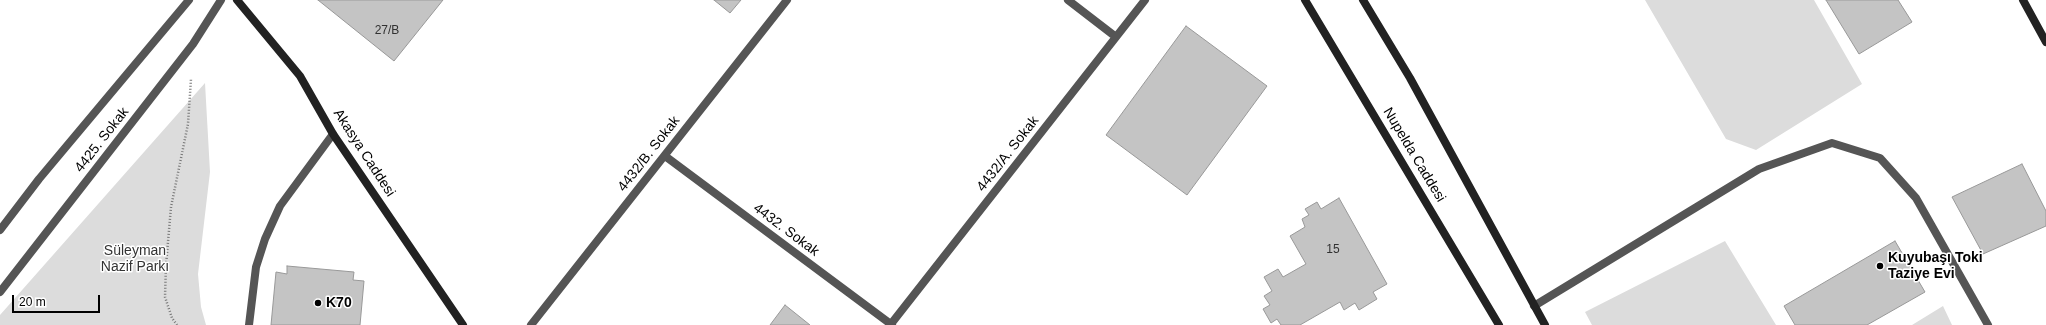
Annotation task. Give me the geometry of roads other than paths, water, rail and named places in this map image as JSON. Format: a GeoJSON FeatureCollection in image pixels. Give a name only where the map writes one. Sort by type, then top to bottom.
{"type":"FeatureCollection","features":[{"type":"Feature","properties":{"kind":"street"},"geometry":{"type":"LineString","coordinates":[[0,230],[39,179],[189,0]]}},
{"type":"Feature","properties":{"kind":"street","name":"4425. Sokak"},"geometry":{"type":"LineString","coordinates":[[0,292],[193,44],[221,0]]}},
{"type":"Feature","properties":{"kind":"street","name":"Akasya Caddesi"},"geometry":{"type":"LineString","coordinates":[[237,0],[300,76],[333,134],[463,325]]}},
{"type":"Feature","properties":{"kind":"street","name":"4432/B. Sokak"},"geometry":{"type":"LineString","coordinates":[[531,325],[787,0]]}},
{"type":"Feature","properties":{"kind":"street"},"geometry":{"type":"LineString","coordinates":[[1068,0],[1116,37]]}},
{"type":"Feature","properties":{"kind":"street","name":"4432/A. Sokak"},"geometry":{"type":"LineString","coordinates":[[891,324],[1145,0]]}},
{"type":"Feature","properties":{"kind":"street","name":"Nupelda Caddesi"},"geometry":{"type":"LineString","coordinates":[[1305,0],[1500,325]]}},
{"type":"Feature","properties":{"kind":"street"},"geometry":{"type":"LineString","coordinates":[[1363,0],[1410,78],[1545,325]]}},
{"type":"Feature","properties":{"kind":"street"},"geometry":{"type":"LineString","coordinates":[[2023,0],[2046,42]]}},
{"type":"Feature","properties":{"kind":"street"},"geometry":{"type":"LineString","coordinates":[[249,325],[256,267],[268,233],[280,206],[333,134]]}},
{"type":"Feature","properties":{"kind":"street"},"geometry":{"type":"LineString","coordinates":[[1534,306],[1759,169],[1832,143],[1880,158],[1916,198],[1988,325]]}},
{"type":"Feature","properties":{"kind":"street","name":"4432. Sokak"},"geometry":{"type":"LineString","coordinates":[[664,156],[891,324]]}},
{"type":"Feature","properties":{"kind":"place","name":"Kuyubaşı Toki Taziye Evi"},"geometry":{"type":"Point","coordinates":[1880,266]}},
{"type":"Feature","properties":{"kind":"place","name":"K70"},"geometry":{"type":"Point","coordinates":[318,303]}},
{"type":"Feature","properties":{"kind":"park label","name":"Süleyman Nazif Parkı"},"geometry":{"type":"Point","coordinates":[135,260]}}]}
